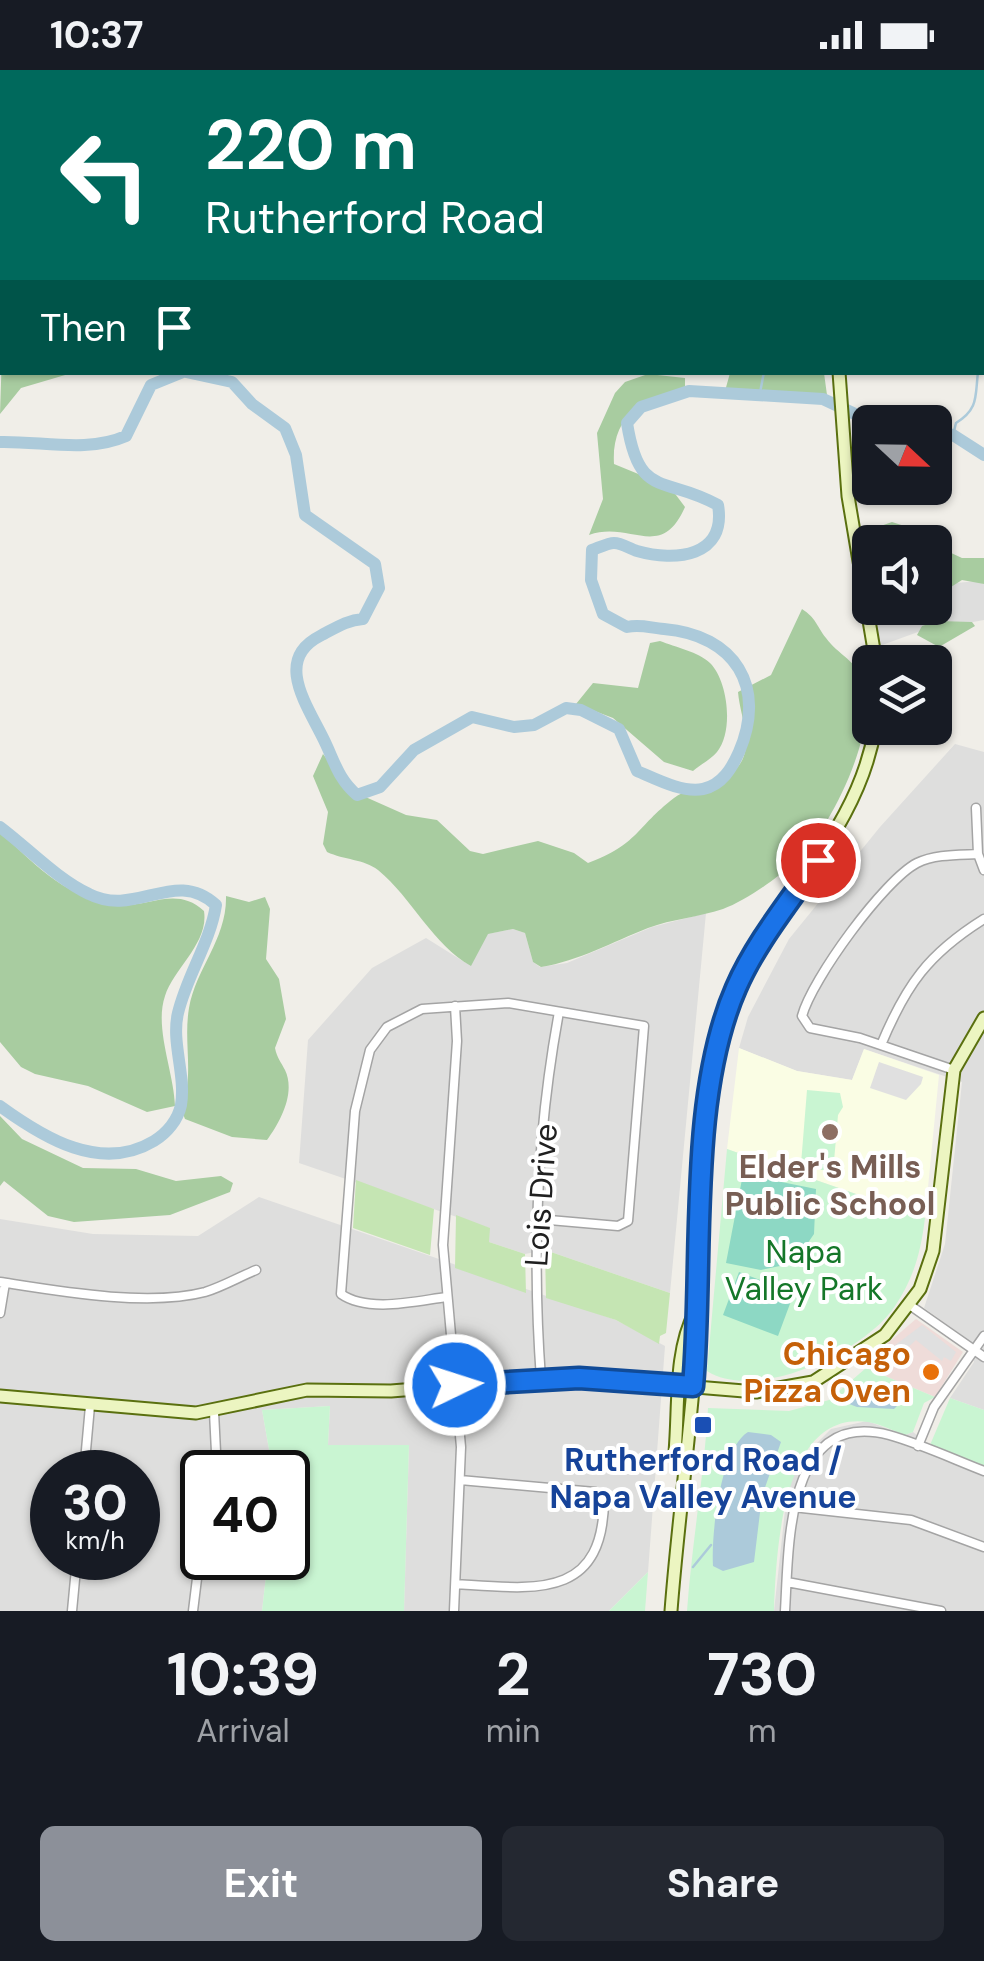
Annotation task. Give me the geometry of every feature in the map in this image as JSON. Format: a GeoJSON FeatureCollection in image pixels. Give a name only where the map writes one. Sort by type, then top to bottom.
{"type":"FeatureCollection","features":[{"type":"Feature","properties":{"kind":"street"},"geometry":{"type":"LineString","coordinates":[[839,375],[862,588],[873,645]]}},
{"type":"Feature","properties":{"kind":"street"},"geometry":{"type":"LineString","coordinates":[[671,1611],[700,1204],[722,1028],[742,975],[850,809],[870,745]]}},
{"type":"Feature","properties":{"kind":"street"},"geometry":{"type":"LineString","coordinates":[[976,808],[978,854],[984,870]]}},
{"type":"Feature","properties":{"kind":"street"},"geometry":{"type":"LineString","coordinates":[[954,1070],[881,1045],[804,1026],[807,998],[898,877],[919,862],[978,854]]}},
{"type":"Feature","properties":{"kind":"street"},"geometry":{"type":"LineString","coordinates":[[881,1045],[897,1005],[922,967],[984,918]]}},
{"type":"Feature","properties":{"kind":"street"},"geometry":{"type":"LineString","coordinates":[[446,1298],[349,1300],[340,1288],[355,1111],[370,1050],[401,1017],[455,1006],[508,1003],[644,1026],[630,1216],[618,1226],[538,1219]]}},
{"type":"Feature","properties":{"kind":"street"},"geometry":{"type":"LineString","coordinates":[[454,1611],[460,1480],[442,1245],[458,1042],[455,1006]]}},
{"type":"Feature","properties":{"kind":"street","name":"Lois Drive"},"geometry":{"type":"LineString","coordinates":[[541,1378],[534,1264],[550,1069],[559,1012]]}},
{"type":"Feature","properties":{"kind":"street"},"geometry":{"type":"LineString","coordinates":[[0,1396],[90,1406],[214,1412],[298,1392],[541,1378],[776,1392],[812,1382],[885,1335],[911,1306],[933,1252],[954,1070],[984,1018]]}},
{"type":"Feature","properties":{"kind":"street"},"geometry":{"type":"LineString","coordinates":[[0,1313],[2,1282],[108,1297],[187,1294],[204,1292],[256,1270]]}},
{"type":"Feature","properties":{"kind":"street"},"geometry":{"type":"LineString","coordinates":[[911,1306],[984,1356]]}},
{"type":"Feature","properties":{"kind":"street"},"geometry":{"type":"LineString","coordinates":[[918,1446],[934,1406],[984,1336]]}},
{"type":"Feature","properties":{"kind":"street"},"geometry":{"type":"LineString","coordinates":[[86,1450],[90,1406]]}},
{"type":"Feature","properties":{"kind":"street"},"geometry":{"type":"LineString","coordinates":[[214,1412],[216,1450]]}},
{"type":"Feature","properties":{"kind":"street"},"geometry":{"type":"LineString","coordinates":[[785,1611],[793,1506],[799,1482],[812,1461],[843,1437],[865,1432],[888,1435],[984,1471]]}},
{"type":"Feature","properties":{"kind":"street"},"geometry":{"type":"LineString","coordinates":[[456,1584],[559,1584],[585,1567],[604,1530],[604,1498],[595,1492],[460,1480]]}},
{"type":"Feature","properties":{"kind":"street"},"geometry":{"type":"LineString","coordinates":[[793,1506],[911,1520],[984,1547]]}},
{"type":"Feature","properties":{"kind":"street"},"geometry":{"type":"LineString","coordinates":[[72,1611],[75,1580]]}},
{"type":"Feature","properties":{"kind":"street"},"geometry":{"type":"LineString","coordinates":[[193,1611],[197,1580]]}},
{"type":"Feature","properties":{"kind":"street"},"geometry":{"type":"LineString","coordinates":[[787,1582],[941,1611]]}},
{"type":"Feature","properties":{"kind":"shaded area"},"geometry":{"type":"Polygon","coordinates":[[[952,583],[984,584],[984,620],[873,645],[870,625],[952,625],[952,583]]]}},
{"type":"Feature","properties":{"kind":"shaded area"},"geometry":{"type":"Polygon","coordinates":[[[955,744],[984,752],[984,1410],[950,1398],[974,1362],[966,1338],[924,1308],[945,1244],[962,1082],[864,1049],[852,1080],[797,1071],[739,1048],[748,1017],[789,939],[880,827],[955,744]]]}},
{"type":"Feature","properties":{"kind":"shaded area"},"geometry":{"type":"Polygon","coordinates":[[[706,913],[670,1293],[545,1250],[525,1254],[489,1242],[489,1228],[299,1163],[308,1040],[372,968],[426,938],[466,963],[487,934],[513,929],[525,933],[533,962],[540,967],[567,963],[652,927],[706,913]]]}},
{"type":"Feature","properties":{"kind":"shaded area","name":"Elder's Mills Public School"},"geometry":{"type":"Polygon","coordinates":[[[739,1048],[797,1071],[852,1080],[864,1049],[939,1075],[925,1218],[727,1149],[739,1048]]]}},
{"type":"Feature","properties":{"kind":"shaded area"},"geometry":{"type":"Polygon","coordinates":[[[879,1062],[923,1077],[921,1084],[906,1100],[870,1088],[879,1062]]]}},
{"type":"Feature","properties":{"kind":"shaded area"},"geometry":{"type":"Polygon","coordinates":[[[259,1197],[616,1320],[665,1346],[648,1572],[609,1611],[404,1611],[409,1445],[328,1445],[330,1406],[262,1410],[269,1450],[180,1450],[180,1580],[266,1580],[262,1611],[0,1611],[0,1219],[93,1234],[198,1236],[259,1197]]]}},
{"type":"Feature","properties":{"kind":"shaded area"},"geometry":{"type":"Polygon","coordinates":[[[916,1319],[963,1352],[935,1397],[866,1368],[866,1362],[916,1319]]]}},
{"type":"Feature","properties":{"kind":"shaded area"},"geometry":{"type":"Polygon","coordinates":[[[922,1325],[956,1352],[951,1361],[944,1357],[942,1361],[916,1340],[881,1372],[870,1364],[922,1325]]]}},
{"type":"Feature","properties":{"kind":"shaded area"},"geometry":{"type":"Polygon","coordinates":[[[867,1421],[905,1435],[913,1432],[933,1447],[984,1466],[984,1611],[774,1611],[788,1483],[804,1456],[831,1429],[867,1421]]]}},
{"type":"Feature","properties":{"kind":"green space"},"geometry":{"type":"Polygon","coordinates":[[[1,375],[65,375],[21,388],[0,414],[1,375]]]}},
{"type":"Feature","properties":{"kind":"green space"},"geometry":{"type":"Polygon","coordinates":[[[645,375],[685,378],[685,391],[643,403],[624,421],[614,447],[614,464],[670,487],[685,507],[676,523],[655,536],[618,532],[589,535],[603,499],[597,433],[615,393],[625,382],[645,375]]]}},
{"type":"Feature","properties":{"kind":"green space"},"geometry":{"type":"Polygon","coordinates":[[[729,375],[824,375],[827,395],[725,391],[729,375]]]}},
{"type":"Feature","properties":{"kind":"green space"},"geometry":{"type":"Polygon","coordinates":[[[952,553],[962,558],[984,558],[984,584],[962,580],[952,586],[952,553]]]}},
{"type":"Feature","properties":{"kind":"green space"},"geometry":{"type":"Polygon","coordinates":[[[802,609],[852,663],[852,745],[860,745],[836,805],[808,848],[769,882],[723,909],[657,925],[582,956],[541,967],[533,962],[525,933],[513,929],[488,934],[471,966],[445,946],[378,870],[327,852],[323,844],[328,812],[313,776],[323,754],[352,791],[406,815],[437,820],[470,851],[483,854],[538,841],[574,853],[588,863],[627,842],[674,798],[736,769],[743,759],[746,741],[738,692],[771,675],[802,609]]]}},
{"type":"Feature","properties":{"kind":"green space"},"geometry":{"type":"Polygon","coordinates":[[[952,621],[972,622],[975,626],[942,645],[935,645],[917,635],[922,626],[952,625],[952,621]]]}},
{"type":"Feature","properties":{"kind":"green space"},"geometry":{"type":"Polygon","coordinates":[[[660,641],[710,663],[725,694],[727,719],[722,743],[715,755],[693,771],[664,762],[613,718],[576,704],[593,683],[638,688],[650,643],[660,641]]]}},
{"type":"Feature","properties":{"kind":"green space"},"geometry":{"type":"Polygon","coordinates":[[[0,831],[49,876],[92,899],[134,905],[181,899],[204,911],[201,934],[169,986],[162,1009],[175,1106],[147,1112],[88,1086],[35,1074],[21,1067],[0,1042],[0,831]]]}},
{"type":"Feature","properties":{"kind":"green space"},"geometry":{"type":"Polygon","coordinates":[[[226,896],[249,902],[265,897],[270,909],[266,959],[279,979],[286,1019],[275,1048],[289,1088],[281,1116],[267,1140],[232,1137],[185,1119],[181,1109],[188,1072],[189,1008],[222,926],[226,896]]]}},
{"type":"Feature","properties":{"kind":"green space"},"geometry":{"type":"Polygon","coordinates":[[[807,1090],[840,1093],[843,1107],[838,1115],[833,1173],[801,1164],[807,1090]]]}},
{"type":"Feature","properties":{"kind":"green space"},"geometry":{"type":"Polygon","coordinates":[[[0,1116],[22,1139],[83,1168],[136,1169],[176,1181],[221,1176],[233,1183],[230,1192],[170,1215],[74,1222],[48,1216],[4,1181],[0,1186],[0,1116]]]}},
{"type":"Feature","properties":{"kind":"green space","name":"Napa Valley Park"},"geometry":{"type":"Polygon","coordinates":[[[727,1149],[925,1218],[912,1275],[881,1323],[836,1355],[781,1376],[753,1381],[728,1379],[707,1371],[727,1149]]]}},
{"type":"Feature","properties":{"kind":"green space"},"geometry":{"type":"Polygon","coordinates":[[[743,1174],[816,1189],[814,1234],[794,1263],[761,1270],[726,1263],[743,1174]]]}},
{"type":"Feature","properties":{"kind":"green space"},"geometry":{"type":"Polygon","coordinates":[[[356,1180],[434,1209],[430,1255],[353,1228],[356,1180]]]}},
{"type":"Feature","properties":{"kind":"green space"},"geometry":{"type":"Polygon","coordinates":[[[456,1215],[490,1228],[489,1242],[525,1254],[526,1293],[455,1268],[456,1215]]]}},
{"type":"Feature","properties":{"kind":"green space"},"geometry":{"type":"Polygon","coordinates":[[[545,1250],[670,1293],[666,1333],[660,1336],[659,1344],[616,1320],[546,1298],[545,1250]]]}},
{"type":"Feature","properties":{"kind":"green space"},"geometry":{"type":"Polygon","coordinates":[[[739,1272],[794,1293],[778,1336],[723,1315],[739,1272]]]}},
{"type":"Feature","properties":{"kind":"green space"},"geometry":{"type":"Polygon","coordinates":[[[866,1368],[935,1397],[924,1403],[913,1432],[905,1435],[868,1422],[839,1424],[817,1438],[789,1491],[777,1556],[774,1611],[687,1611],[708,1408],[789,1411],[829,1400],[866,1368]]]}},
{"type":"Feature","properties":{"kind":"green space"},"geometry":{"type":"Polygon","coordinates":[[[950,1398],[984,1410],[984,1466],[930,1445],[950,1398]]]}},
{"type":"Feature","properties":{"kind":"green space"},"geometry":{"type":"Polygon","coordinates":[[[330,1406],[328,1445],[409,1445],[404,1611],[262,1611],[266,1580],[310,1580],[310,1450],[269,1450],[262,1410],[330,1406]]]}},
{"type":"Feature","properties":{"kind":"green space"},"geometry":{"type":"Polygon","coordinates":[[[648,1572],[645,1611],[609,1611],[648,1572]]]}},
{"type":"Feature","properties":{"kind":"water"},"geometry":{"type":"Polygon","coordinates":[[[891,1389],[898,1405],[894,1409],[857,1407],[844,1402],[851,1393],[870,1391],[887,1396],[891,1389]]]}},
{"type":"Feature","properties":{"kind":"water"},"geometry":{"type":"Polygon","coordinates":[[[748,1432],[771,1435],[781,1442],[762,1496],[754,1562],[723,1571],[713,1566],[719,1494],[730,1456],[748,1432]]]}},
{"type":"Feature","properties":{"kind":"waterway"},"geometry":{"type":"LineString","coordinates":[[0,442],[81,445],[126,436],[151,385],[176,375]]}},
{"type":"Feature","properties":{"kind":"waterway"},"geometry":{"type":"LineString","coordinates":[[200,375],[232,382],[252,404],[285,428],[296,455],[305,515],[375,564],[379,588],[363,619],[340,625],[306,646],[296,669],[308,709],[340,775],[357,795],[380,787],[414,750],[472,717],[514,727],[534,725],[566,708],[581,710],[619,729],[637,771],[686,789],[716,784],[733,764],[747,728],[749,706],[739,668],[726,653],[689,633],[627,627],[603,614],[591,580],[592,550],[614,543],[652,554],[682,555],[706,545],[719,522],[718,505],[647,475],[632,447],[627,423],[641,407],[689,391],[823,399],[852,413]]}},
{"type":"Feature","properties":{"kind":"waterway"},"geometry":{"type":"LineString","coordinates":[[759,398],[763,375]]}},
{"type":"Feature","properties":{"kind":"waterway"},"geometry":{"type":"LineString","coordinates":[[953,435],[956,423],[972,407],[978,375]]}},
{"type":"Feature","properties":{"kind":"waterway"},"geometry":{"type":"LineString","coordinates":[[952,435],[984,455]]}},
{"type":"Feature","properties":{"kind":"waterway"},"geometry":{"type":"LineString","coordinates":[[0,827],[54,872],[89,894],[123,900],[185,891],[216,905],[178,1013],[181,1105],[175,1121],[163,1134],[134,1150],[94,1152],[54,1140],[0,1106]]}},
{"type":"Feature","properties":{"kind":"waterway"},"geometry":{"type":"LineString","coordinates":[[693,1567],[711,1545]]}},
{"type":"Feature","properties":{"kind":"place","name":"Elder's Mills Public School"},"geometry":{"type":"Point","coordinates":[830,1132]}},
{"type":"Feature","properties":{"kind":"place","name":"Chicago Pizza Oven"},"geometry":{"type":"Point","coordinates":[931,1372]}},
{"type":"Feature","properties":{"kind":"place","name":"Rutherford Road / Napa Valley Avenue"},"geometry":{"type":"Point","coordinates":[703,1425]}},
{"type":"Feature","properties":{"kind":"route"},"geometry":{"type":"LineString","coordinates":[[455,1385],[579,1378],[693,1386],[700,1204],[722,1028],[742,975],[818,860]]}}]}
